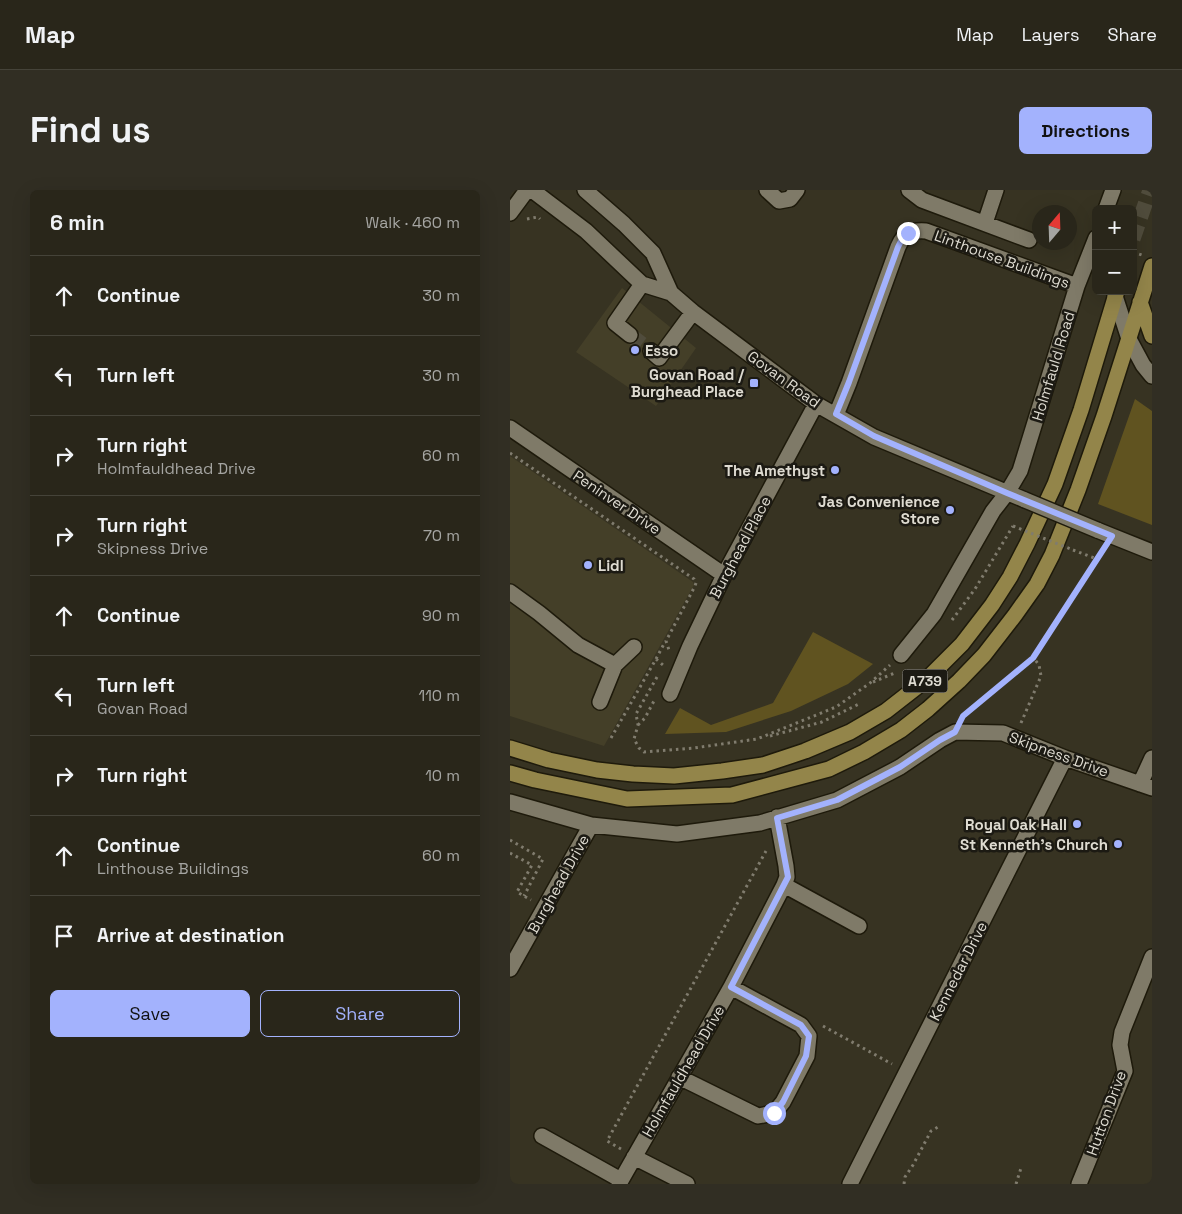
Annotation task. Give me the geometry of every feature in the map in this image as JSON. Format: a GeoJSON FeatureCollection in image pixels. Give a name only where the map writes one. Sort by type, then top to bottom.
{"type":"FeatureCollection","features":[{"type":"Feature","properties":{"kind":"main road","name":"A739"},"geometry":{"type":"LineString","coordinates":[[510,773],[627,799],[732,795],[829,769],[864,752],[901,730],[934,704],[984,655],[1015,615],[1036,584],[1052,555],[1078,490],[1104,416],[1152,266]]}},
{"type":"Feature","properties":{"kind":"main road","name":"A739"},"geometry":{"type":"LineString","coordinates":[[510,748],[549,760],[596,770],[674,776],[763,765],[805,751],[850,732],[886,711],[927,678],[962,644],[992,605],[1010,577],[1055,484],[1081,410],[1115,295]]}},
{"type":"Feature","properties":{"kind":"main road"},"geometry":{"type":"LineString","coordinates":[[1140,302],[1152,336]]}},
{"type":"Feature","properties":{"kind":"street"},"geometry":{"type":"LineString","coordinates":[[510,213],[527,190]]}},
{"type":"Feature","properties":{"kind":"street","name":"Govan Road"},"geometry":{"type":"LineString","coordinates":[[532,190],[586,231],[642,284],[671,294],[816,404],[874,436],[1152,552]]}},
{"type":"Feature","properties":{"kind":"street"},"geometry":{"type":"LineString","coordinates":[[585,190],[624,224],[653,253],[671,294]]}},
{"type":"Feature","properties":{"kind":"street"},"geometry":{"type":"LineString","coordinates":[[768,190],[779,200],[790,199],[798,190]]}},
{"type":"Feature","properties":{"kind":"street"},"geometry":{"type":"LineString","coordinates":[[909,190],[922,200],[1029,240]]}},
{"type":"Feature","properties":{"kind":"street"},"geometry":{"type":"LineString","coordinates":[[985,223],[996,190]]}},
{"type":"Feature","properties":{"kind":"street"},"geometry":{"type":"LineString","coordinates":[[1107,205],[1113,190]]}},
{"type":"Feature","properties":{"kind":"street","name":"Linthouse Buildings"},"geometry":{"type":"LineString","coordinates":[[836,414],[898,247],[908,233],[916,230],[926,231],[1077,286]]}},
{"type":"Feature","properties":{"kind":"street","name":"Holmfauld Road"},"geometry":{"type":"LineString","coordinates":[[901,655],[934,614],[993,511],[1007,493],[1020,471],[1077,286],[1092,248]]}},
{"type":"Feature","properties":{"kind":"street"},"geometry":{"type":"LineString","coordinates":[[630,335],[615,323],[642,284]]}},
{"type":"Feature","properties":{"kind":"street"},"geometry":{"type":"LineString","coordinates":[[1117,295],[1128,339],[1143,365],[1152,376]]}},
{"type":"Feature","properties":{"kind":"street"},"geometry":{"type":"LineString","coordinates":[[651,351],[659,358],[693,312]]}},
{"type":"Feature","properties":{"kind":"street","name":"Burghead Place"},"geometry":{"type":"LineString","coordinates":[[665,693],[724,575],[816,404]]}},
{"type":"Feature","properties":{"kind":"street","name":"Peninver Drive"},"geometry":{"type":"LineString","coordinates":[[510,428],[724,575]]}},
{"type":"Feature","properties":{"kind":"street"},"geometry":{"type":"LineString","coordinates":[[510,592],[578,645],[615,666]]}},
{"type":"Feature","properties":{"kind":"street"},"geometry":{"type":"LineString","coordinates":[[600,702],[615,666],[634,647]]}},
{"type":"Feature","properties":{"kind":"street"},"geometry":{"type":"LineString","coordinates":[[510,802],[591,826],[677,834],[760,823],[837,800],[900,767],[955,732]]}},
{"type":"Feature","properties":{"kind":"street","name":"Skipness Drive"},"geometry":{"type":"LineString","coordinates":[[955,732],[1003,733],[1065,758],[1146,786]]}},
{"type":"Feature","properties":{"kind":"street","name":"Kennedar Drive"},"geometry":{"type":"LineString","coordinates":[[850,1184],[1065,758]]}},
{"type":"Feature","properties":{"kind":"street"},"geometry":{"type":"LineString","coordinates":[[1146,786],[1152,758]]}},
{"type":"Feature","properties":{"kind":"street","name":"Holmfauldhead Drive"},"geometry":{"type":"LineString","coordinates":[[620,1182],[731,987],[788,877],[777,818]]}},
{"type":"Feature","properties":{"kind":"street","name":"Burghead Drive"},"geometry":{"type":"LineString","coordinates":[[510,969],[591,826]]}},
{"type":"Feature","properties":{"kind":"street"},"geometry":{"type":"LineString","coordinates":[[784,885],[860,926]]}},
{"type":"Feature","properties":{"kind":"street","name":"Hutton Drive"},"geometry":{"type":"LineString","coordinates":[[1079,1184],[1125,1071],[1120,1045],[1122,1032],[1152,957]]}},
{"type":"Feature","properties":{"kind":"street"},"geometry":{"type":"LineString","coordinates":[[679,1077],[758,1116],[774,1113],[783,1102],[806,1056],[809,1036],[801,1025],[731,987]]}},
{"type":"Feature","properties":{"kind":"street"},"geometry":{"type":"LineString","coordinates":[[542,1136],[620,1182]]}},
{"type":"Feature","properties":{"kind":"street"},"geometry":{"type":"LineString","coordinates":[[634,1157],[687,1184]]}},
{"type":"Feature","properties":{"kind":"path"},"geometry":{"type":"LineString","coordinates":[[510,453],[694,579],[696,583],[666,641],[611,738]]}},
{"type":"Feature","properties":{"kind":"path"},"geometry":{"type":"LineString","coordinates":[[1013,526],[1097,559]]}},
{"type":"Feature","properties":{"kind":"path"},"geometry":{"type":"LineString","coordinates":[[955,732],[963,716],[1033,658],[1112,536]]}},
{"type":"Feature","properties":{"kind":"path"},"geometry":{"type":"LineString","coordinates":[[666,641],[671,657]]}},
{"type":"Feature","properties":{"kind":"path"},"geometry":{"type":"LineString","coordinates":[[758,739],[836,707],[870,683],[901,655]]}},
{"type":"Feature","properties":{"kind":"path"},"geometry":{"type":"LineString","coordinates":[[1015,738],[1040,676],[1039,665],[1033,658]]}},
{"type":"Feature","properties":{"kind":"path"},"geometry":{"type":"LineString","coordinates":[[656,659],[664,666]]}},
{"type":"Feature","properties":{"kind":"path"},"geometry":{"type":"LineString","coordinates":[[659,674],[636,714],[638,725],[634,739],[639,748],[644,752],[694,748],[758,739],[822,722],[861,703]]}},
{"type":"Feature","properties":{"kind":"path"},"geometry":{"type":"LineString","coordinates":[[638,725],[665,693]]}},
{"type":"Feature","properties":{"kind":"path"},"geometry":{"type":"LineString","coordinates":[[510,840],[543,859],[524,896]]}},
{"type":"Feature","properties":{"kind":"path"},"geometry":{"type":"LineString","coordinates":[[634,1157],[607,1141],[769,847],[781,840]]}},
{"type":"Feature","properties":{"kind":"path"},"geometry":{"type":"LineString","coordinates":[[510,853],[532,866],[517,892],[544,907]]}},
{"type":"Feature","properties":{"kind":"path"},"geometry":{"type":"LineString","coordinates":[[809,1036],[821,1025],[907,1072]]}},
{"type":"Feature","properties":{"kind":"path"},"geometry":{"type":"LineString","coordinates":[[904,1184],[905,1177],[914,1165],[932,1131],[938,1127]]}},
{"type":"Feature","properties":{"kind":"path"},"geometry":{"type":"LineString","coordinates":[[1016,1184],[1021,1168]]}},
{"type":"Feature","properties":{"kind":"shaded area"},"geometry":{"type":"Polygon","coordinates":[[[622,288],[696,348],[656,406],[576,352],[622,288]]]}},
{"type":"Feature","properties":{"kind":"shaded area"},"geometry":{"type":"Polygon","coordinates":[[[1135,399],[1152,411],[1152,525],[1098,504],[1135,399]]]}},
{"type":"Feature","properties":{"kind":"shaded area"},"geometry":{"type":"Polygon","coordinates":[[[510,456],[693,582],[694,585],[604,746],[510,716],[510,456]]]}},
{"type":"Feature","properties":{"kind":"shaded area"},"geometry":{"type":"Polygon","coordinates":[[[813,632],[873,664],[848,684],[791,711],[726,732],[665,734],[680,708],[711,725],[773,703],[813,632]]]}},
{"type":"Feature","properties":{"kind":"tunnel"},"geometry":{"type":"LineString","coordinates":[[1137,227],[1150,190]]}},
{"type":"Feature","properties":{"kind":"tunnel"},"geometry":{"type":"LineString","coordinates":[[630,335],[651,351]]}},
{"type":"Feature","properties":{"kind":"place","name":"Esso"},"geometry":{"type":"Point","coordinates":[635,350]}},
{"type":"Feature","properties":{"kind":"place","name":"Govan Road / Burghead Place"},"geometry":{"type":"Point","coordinates":[754,383]}},
{"type":"Feature","properties":{"kind":"place","name":"The Amethyst"},"geometry":{"type":"Point","coordinates":[835,470]}},
{"type":"Feature","properties":{"kind":"place","name":"Jas Convenience Store"},"geometry":{"type":"Point","coordinates":[950,510]}},
{"type":"Feature","properties":{"kind":"place","name":"Lidl"},"geometry":{"type":"Point","coordinates":[588,565]}},
{"type":"Feature","properties":{"kind":"place","name":"Royal Oak Hall"},"geometry":{"type":"Point","coordinates":[1077,824]}},
{"type":"Feature","properties":{"kind":"place","name":"St Kenneth's Church"},"geometry":{"type":"Point","coordinates":[1118,844]}},
{"type":"Feature","properties":{"kind":"route"},"geometry":{"type":"LineString","coordinates":[[774,1113],[783,1102],[806,1056],[809,1036],[801,1025],[731,987],[788,877],[777,818],[837,800],[900,767],[955,732],[963,716],[1033,658],[1112,536],[874,436],[836,414],[898,247],[908,233]]}}]}
